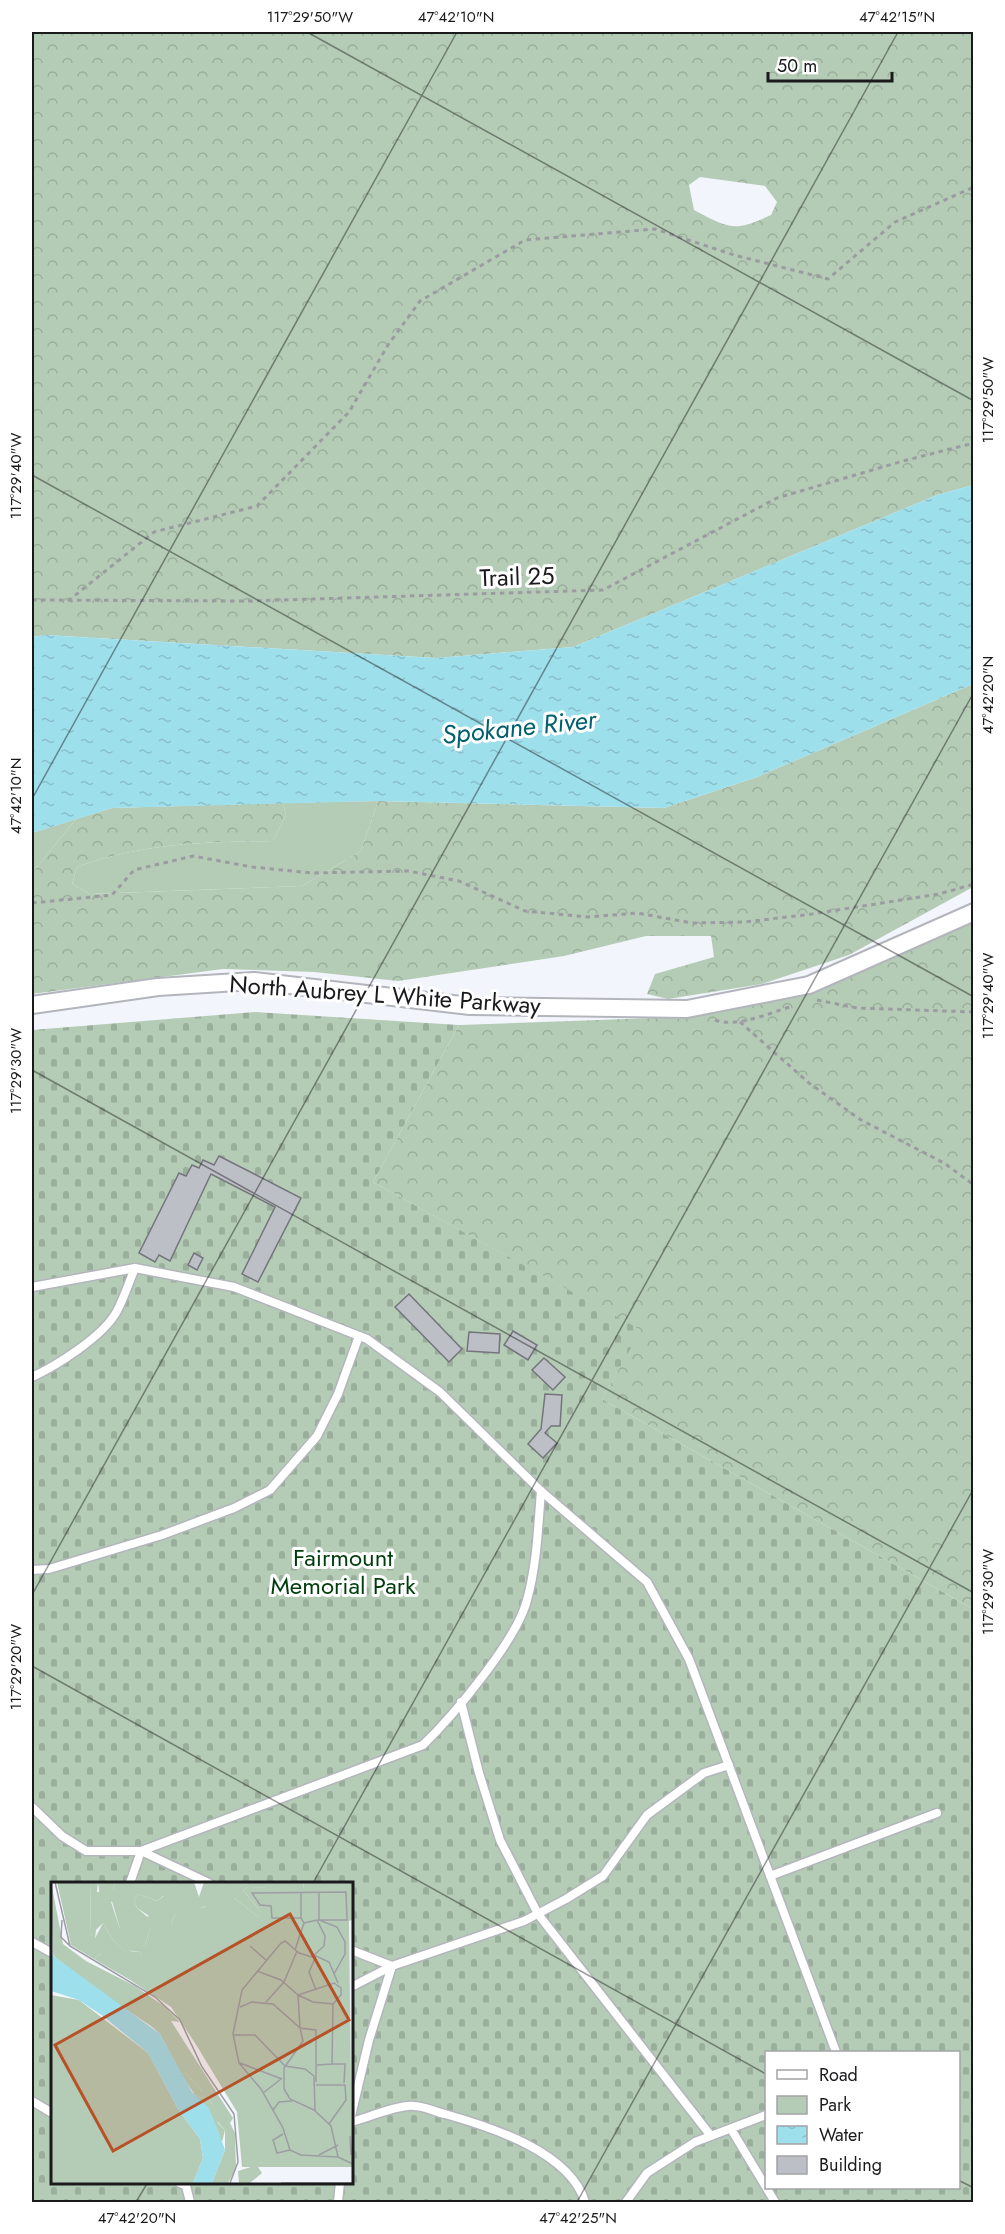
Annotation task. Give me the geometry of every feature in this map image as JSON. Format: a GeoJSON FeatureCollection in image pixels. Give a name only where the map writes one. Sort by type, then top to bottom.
{"type":"FeatureCollection","features":[{"type":"Feature","properties":{"kind":"street","name":"North Aubrey L White Parkway"},"geometry":{"type":"LineString","coordinates":[[32,1005],[158,987],[254,981],[470,1006],[687,1009],[809,985],[974,912]]}},
{"type":"Feature","properties":{"kind":"lane"},"geometry":{"type":"LineString","coordinates":[[32,1377],[50,1369],[85,1344],[116,1314],[135,1268]]}},
{"type":"Feature","properties":{"kind":"lane"},"geometry":{"type":"LineString","coordinates":[[32,1287],[135,1268],[234,1287],[359,1336],[440,1392],[541,1491],[646,1582],[689,1659],[836,2051]]}},
{"type":"Feature","properties":{"kind":"lane"},"geometry":{"type":"LineString","coordinates":[[32,1570],[49,1569],[162,1535],[234,1508],[270,1490],[317,1436],[338,1394],[359,1336]]}},
{"type":"Feature","properties":{"kind":"lane"},"geometry":{"type":"LineString","coordinates":[[32,1808],[62,1836],[86,1851],[141,1851],[423,1745],[450,1718],[509,1640],[527,1603],[536,1555],[541,1491]]}},
{"type":"Feature","properties":{"kind":"lane"},"geometry":{"type":"LineString","coordinates":[[461,1702],[479,1773],[500,1840],[538,1914],[711,2136]]}},
{"type":"Feature","properties":{"kind":"lane"},"geometry":{"type":"LineString","coordinates":[[352,1986],[392,1966],[538,1914],[603,1876],[646,1815],[704,1773],[729,1765]]}},
{"type":"Feature","properties":{"kind":"lane"},"geometry":{"type":"LineString","coordinates":[[770,1876],[937,1813]]}},
{"type":"Feature","properties":{"kind":"lane"},"geometry":{"type":"LineString","coordinates":[[130,1882],[141,1851]]}},
{"type":"Feature","properties":{"kind":"lane"},"geometry":{"type":"LineString","coordinates":[[141,1851],[207,1882]]}},
{"type":"Feature","properties":{"kind":"lane"},"geometry":{"type":"LineString","coordinates":[[32,1942],[51,1952]]}},
{"type":"Feature","properties":{"kind":"lane"},"geometry":{"type":"LineString","coordinates":[[352,1950],[392,1966]]}},
{"type":"Feature","properties":{"kind":"lane"},"geometry":{"type":"LineString","coordinates":[[352,2111],[369,2040],[392,1966]]}},
{"type":"Feature","properties":{"kind":"lane"},"geometry":{"type":"LineString","coordinates":[[32,2101],[51,2112]]}},
{"type":"Feature","properties":{"kind":"lane"},"geometry":{"type":"LineString","coordinates":[[352,2122],[412,2105],[516,2138],[562,2167],[582,2192],[585,2202]]}},
{"type":"Feature","properties":{"kind":"lane"},"geometry":{"type":"LineString","coordinates":[[626,2202],[647,2173],[695,2142],[765,2115]]}},
{"type":"Feature","properties":{"kind":"lane"},"geometry":{"type":"LineString","coordinates":[[731,2128],[765,2185]]}},
{"type":"Feature","properties":{"kind":"lane"},"geometry":{"type":"LineString","coordinates":[[185,2183],[190,2202]]}},
{"type":"Feature","properties":{"kind":"lane"},"geometry":{"type":"LineString","coordinates":[[338,2202],[340,2183]]}},
{"type":"Feature","properties":{"kind":"lane"},"geometry":{"type":"LineString","coordinates":[[767,2189],[775,2202]]}},
{"type":"Feature","properties":{"kind":"path"},"geometry":{"type":"LineString","coordinates":[[68,601],[154,532],[257,506],[350,412],[388,345],[420,301],[525,240],[655,229],[734,255],[828,279],[895,222],[974,187]]}},
{"type":"Feature","properties":{"kind":"path","name":"Trail 25"},"geometry":{"type":"LineString","coordinates":[[32,600],[249,601],[603,590],[777,498],[974,443]]}},
{"type":"Feature","properties":{"kind":"path"},"geometry":{"type":"LineString","coordinates":[[32,903],[112,895],[134,870],[193,856],[252,867],[312,873],[408,871],[459,881],[525,911],[588,917],[637,913],[692,923],[745,922],[812,914],[939,894],[974,884]]}},
{"type":"Feature","properties":{"kind":"path"},"geometry":{"type":"LineString","coordinates":[[807,1003],[818,1000],[857,1008],[974,1012]]}},
{"type":"Feature","properties":{"kind":"path"},"geometry":{"type":"LineString","coordinates":[[776,1011],[797,1005]]}},
{"type":"Feature","properties":{"kind":"path"},"geometry":{"type":"LineString","coordinates":[[740,1021],[809,1083],[861,1120],[944,1163],[974,1185]]}},
{"type":"Feature","properties":{"kind":"green space"},"geometry":{"type":"Polygon","coordinates":[[[32,32],[973,32],[973,485],[937,495],[573,647],[436,658],[46,635],[32,637],[32,32]],[[700,177],[689,185],[694,210],[732,226],[748,224],[771,215],[777,202],[765,186],[700,177]]]}},
{"type":"Feature","properties":{"kind":"green space"},"geometry":{"type":"Polygon","coordinates":[[[973,684],[973,887],[849,955],[762,984],[668,999],[647,994],[655,974],[714,957],[711,936],[646,936],[564,956],[398,981],[314,972],[223,969],[32,994],[32,873],[76,819],[112,808],[283,803],[286,815],[273,841],[198,843],[126,853],[77,867],[72,884],[90,894],[302,886],[361,851],[378,801],[664,808],[757,777],[973,684]]]}},
{"type":"Feature","properties":{"kind":"green space"},"geometry":{"type":"Polygon","coordinates":[[[378,801],[361,851],[302,886],[90,894],[72,884],[77,867],[126,853],[198,843],[273,841],[286,815],[283,803],[378,801]]]}},
{"type":"Feature","properties":{"kind":"green space"},"geometry":{"type":"Polygon","coordinates":[[[76,819],[32,873],[32,833],[76,819]]]}},
{"type":"Feature","properties":{"kind":"green space"},"geometry":{"type":"Polygon","coordinates":[[[973,920],[973,1609],[602,1399],[640,1330],[373,1182],[459,1025],[681,1017],[811,994],[973,920]]]}},
{"type":"Feature","properties":{"kind":"green space","name":"Fairmount Memorial Park"},"geometry":{"type":"Polygon","coordinates":[[[255,1012],[459,1025],[373,1182],[641,1330],[602,1399],[973,1609],[973,2202],[32,2202],[32,1030],[255,1012]]]}},
{"type":"Feature","properties":{"kind":"water","name":"Spokane River"},"geometry":{"type":"Polygon","coordinates":[[[973,485],[973,684],[757,777],[664,808],[378,801],[112,808],[32,833],[32,637],[46,635],[436,658],[573,647],[937,495],[973,485]]]}},
{"type":"Feature","properties":{"kind":"building"},"geometry":{"type":"Polygon","coordinates":[[[219,1156],[301,1198],[258,1282],[242,1274],[275,1207],[211,1174],[170,1261],[159,1255],[155,1262],[139,1253],[179,1173],[186,1176],[192,1165],[199,1168],[203,1160],[214,1165],[219,1156]]]}},
{"type":"Feature","properties":{"kind":"building"},"geometry":{"type":"Polygon","coordinates":[[[194,1253],[203,1258],[197,1270],[188,1265],[194,1253]]]}},
{"type":"Feature","properties":{"kind":"building"},"geometry":{"type":"Polygon","coordinates":[[[409,1294],[462,1349],[449,1362],[395,1307],[409,1294]]]}},
{"type":"Feature","properties":{"kind":"building"},"geometry":{"type":"Polygon","coordinates":[[[513,1331],[537,1345],[528,1360],[504,1345],[513,1331]]]}},
{"type":"Feature","properties":{"kind":"building"},"geometry":{"type":"Polygon","coordinates":[[[469,1332],[500,1334],[499,1353],[467,1351],[469,1332]]]}},
{"type":"Feature","properties":{"kind":"building"},"geometry":{"type":"Polygon","coordinates":[[[544,1358],[565,1377],[553,1390],[532,1370],[544,1358]]]}},
{"type":"Feature","properties":{"kind":"building"},"geometry":{"type":"Polygon","coordinates":[[[545,1394],[562,1395],[560,1426],[551,1426],[545,1433],[557,1443],[543,1458],[528,1444],[541,1429],[545,1394]]]}}]}
